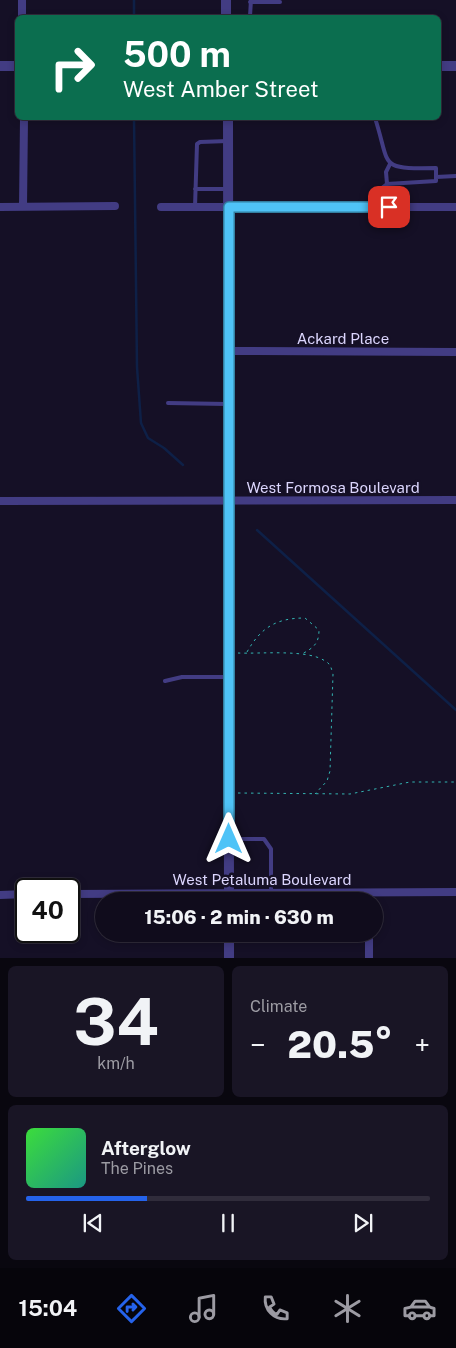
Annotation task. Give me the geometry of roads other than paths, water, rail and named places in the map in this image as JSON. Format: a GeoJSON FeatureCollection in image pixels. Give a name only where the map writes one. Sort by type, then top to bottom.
{"type":"FeatureCollection","features":[{"type":"Feature","properties":{"kind":"street"},"geometry":{"type":"LineString","coordinates":[[22,0],[22,15]]}},
{"type":"Feature","properties":{"kind":"street"},"geometry":{"type":"LineString","coordinates":[[226,0],[226,15]]}},
{"type":"Feature","properties":{"kind":"street"},"geometry":{"type":"LineString","coordinates":[[0,66],[15,66]]}},
{"type":"Feature","properties":{"kind":"street"},"geometry":{"type":"LineString","coordinates":[[441,66],[456,66]]}},
{"type":"Feature","properties":{"kind":"street"},"geometry":{"type":"LineString","coordinates":[[23,207],[24,120]]}},
{"type":"Feature","properties":{"kind":"street"},"geometry":{"type":"LineString","coordinates":[[228,120],[230,351],[228,501],[229,892]]}},
{"type":"Feature","properties":{"kind":"street"},"geometry":{"type":"LineString","coordinates":[[0,207],[115,206]]}},
{"type":"Feature","properties":{"kind":"street"},"geometry":{"type":"LineString","coordinates":[[160,207],[456,207]]}},
{"type":"Feature","properties":{"kind":"street","name":"Ackard Place"},"geometry":{"type":"LineString","coordinates":[[230,351],[456,352]]}},
{"type":"Feature","properties":{"kind":"street","name":"West Formosa Boulevard"},"geometry":{"type":"LineString","coordinates":[[0,501],[456,500]]}},
{"type":"Feature","properties":{"kind":"street","name":"West Petaluma Boulevard"},"geometry":{"type":"LineString","coordinates":[[383,892],[456,892]]}},
{"type":"Feature","properties":{"kind":"street"},"geometry":{"type":"LineString","coordinates":[[0,895],[15,894]]}},
{"type":"Feature","properties":{"kind":"street","name":"West Petaluma Boulevard"},"geometry":{"type":"LineString","coordinates":[[80,894],[95,895]]}},
{"type":"Feature","properties":{"kind":"street"},"geometry":{"type":"LineString","coordinates":[[229,942],[229,958]]}},
{"type":"Feature","properties":{"kind":"street"},"geometry":{"type":"LineString","coordinates":[[370,942],[370,958]]}},
{"type":"Feature","properties":{"kind":"lane"},"geometry":{"type":"LineString","coordinates":[[250,15],[250,1],[280,2]]}},
{"type":"Feature","properties":{"kind":"lane"},"geometry":{"type":"LineString","coordinates":[[372,207],[373,195],[387,184],[436,181],[436,168],[398,168],[390,164],[383,152],[375,120]]}},
{"type":"Feature","properties":{"kind":"lane"},"geometry":{"type":"LineString","coordinates":[[195,207],[197,144],[200,142],[228,140]]}},
{"type":"Feature","properties":{"kind":"lane"},"geometry":{"type":"LineString","coordinates":[[387,184],[386,172],[390,164]]}},
{"type":"Feature","properties":{"kind":"lane"},"geometry":{"type":"LineString","coordinates":[[436,177],[456,176]]}},
{"type":"Feature","properties":{"kind":"lane"},"geometry":{"type":"LineString","coordinates":[[195,189],[229,189]]}},
{"type":"Feature","properties":{"kind":"lane"},"geometry":{"type":"LineString","coordinates":[[168,404],[229,404]]}},
{"type":"Feature","properties":{"kind":"lane"},"geometry":{"type":"LineString","coordinates":[[165,681],[182,677],[229,677]]}},
{"type":"Feature","properties":{"kind":"lane"},"geometry":{"type":"LineString","coordinates":[[229,839],[264,839],[271,850],[271,892]]}},
{"type":"Feature","properties":{"kind":"waterway"},"geometry":{"type":"LineString","coordinates":[[134,0],[134,15]]}},
{"type":"Feature","properties":{"kind":"waterway"},"geometry":{"type":"LineString","coordinates":[[134,120],[137,367],[141,423],[148,438],[164,448],[183,465]]}},
{"type":"Feature","properties":{"kind":"waterway"},"geometry":{"type":"LineString","coordinates":[[257,530],[456,710]]}}]}
